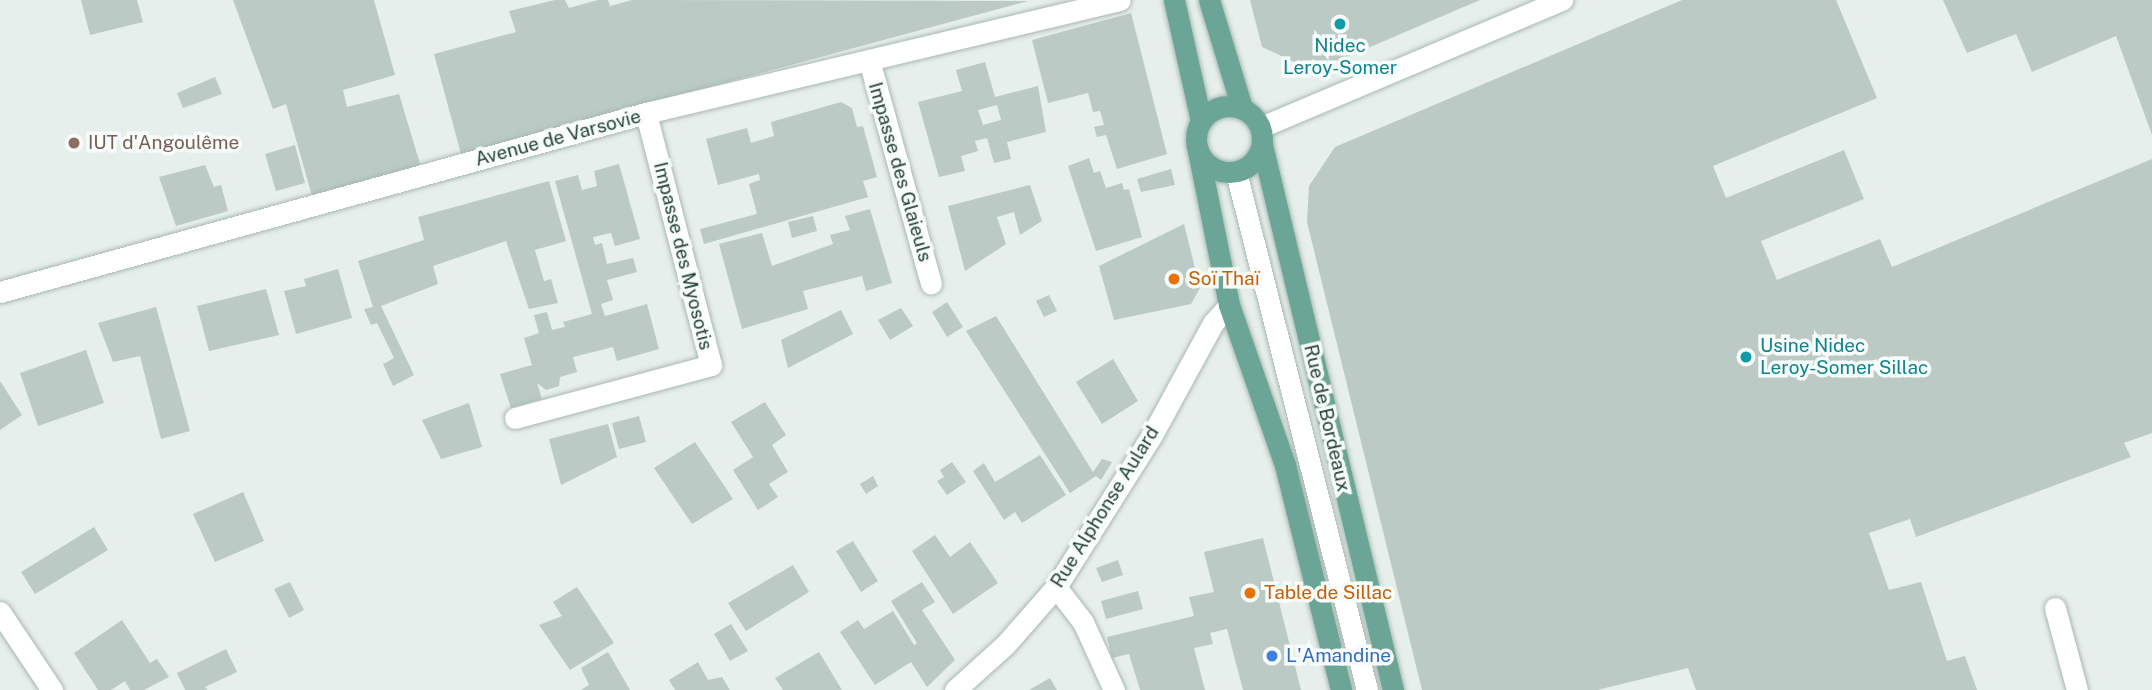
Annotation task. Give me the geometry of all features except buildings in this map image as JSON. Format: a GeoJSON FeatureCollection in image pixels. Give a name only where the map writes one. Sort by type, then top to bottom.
{"type":"FeatureCollection","features":[{"type":"Feature","properties":{"kind":"main road"},"geometry":{"type":"LineString","coordinates":[[1174,0],[1201,121],[1198,151],[1229,305],[1285,465],[1341,690]]}},
{"type":"Feature","properties":{"kind":"main road"},"geometry":{"type":"LineString","coordinates":[[1198,151],[1213,168],[1236,172],[1253,163],[1261,136],[1241,108],[1209,0]]}},
{"type":"Feature","properties":{"kind":"main road"},"geometry":{"type":"LineString","coordinates":[[1201,121],[1219,107],[1241,108]]}},
{"type":"Feature","properties":{"kind":"main road","name":"Rue de Bordeaux"},"geometry":{"type":"LineString","coordinates":[[1261,136],[1393,690]]}},
{"type":"Feature","properties":{"kind":"street","name":"Avenue de Varsovie"},"geometry":{"type":"LineString","coordinates":[[0,292],[646,113],[1120,0]]}},
{"type":"Feature","properties":{"kind":"street"},"geometry":{"type":"LineString","coordinates":[[1261,136],[1562,0]]}},
{"type":"Feature","properties":{"kind":"street","name":"Impasse des Glaieuls"},"geometry":{"type":"LineString","coordinates":[[869,60],[931,284]]}},
{"type":"Feature","properties":{"kind":"street","name":"Impasse des Myosotis"},"geometry":{"type":"LineString","coordinates":[[515,418],[711,365],[646,113]]}},
{"type":"Feature","properties":{"kind":"street"},"geometry":{"type":"LineString","coordinates":[[1236,172],[1367,690]]}},
{"type":"Feature","properties":{"kind":"street","name":"Rue Alphonse Aulard"},"geometry":{"type":"LineString","coordinates":[[956,690],[1004,645],[1056,587],[1152,435],[1213,323],[1229,305]]}},
{"type":"Feature","properties":{"kind":"street"},"geometry":{"type":"LineString","coordinates":[[1056,587],[1083,622],[1114,690]]}},
{"type":"Feature","properties":{"kind":"street"},"geometry":{"type":"LineString","coordinates":[[2055,608],[2077,690]]}},
{"type":"Feature","properties":{"kind":"street"},"geometry":{"type":"LineString","coordinates":[[0,612],[52,690]]}},
{"type":"Feature","properties":{"kind":"place","name":"Nidec Leroy-Somer"},"geometry":{"type":"Point","coordinates":[1340,24]}},
{"type":"Feature","properties":{"kind":"place","name":"IUT d'Angoulême"},"geometry":{"type":"Point","coordinates":[74,143]}},
{"type":"Feature","properties":{"kind":"place","name":"Soï Thaï"},"geometry":{"type":"Point","coordinates":[1174,279]}},
{"type":"Feature","properties":{"kind":"place","name":"Usine Nidec Leroy-Somer Sillac"},"geometry":{"type":"Point","coordinates":[1746,357]}},
{"type":"Feature","properties":{"kind":"place","name":"Table de Sillac"},"geometry":{"type":"Point","coordinates":[1250,593]}},
{"type":"Feature","properties":{"kind":"place","name":"L'Amandine"},"geometry":{"type":"Point","coordinates":[1272,656]}}]}
